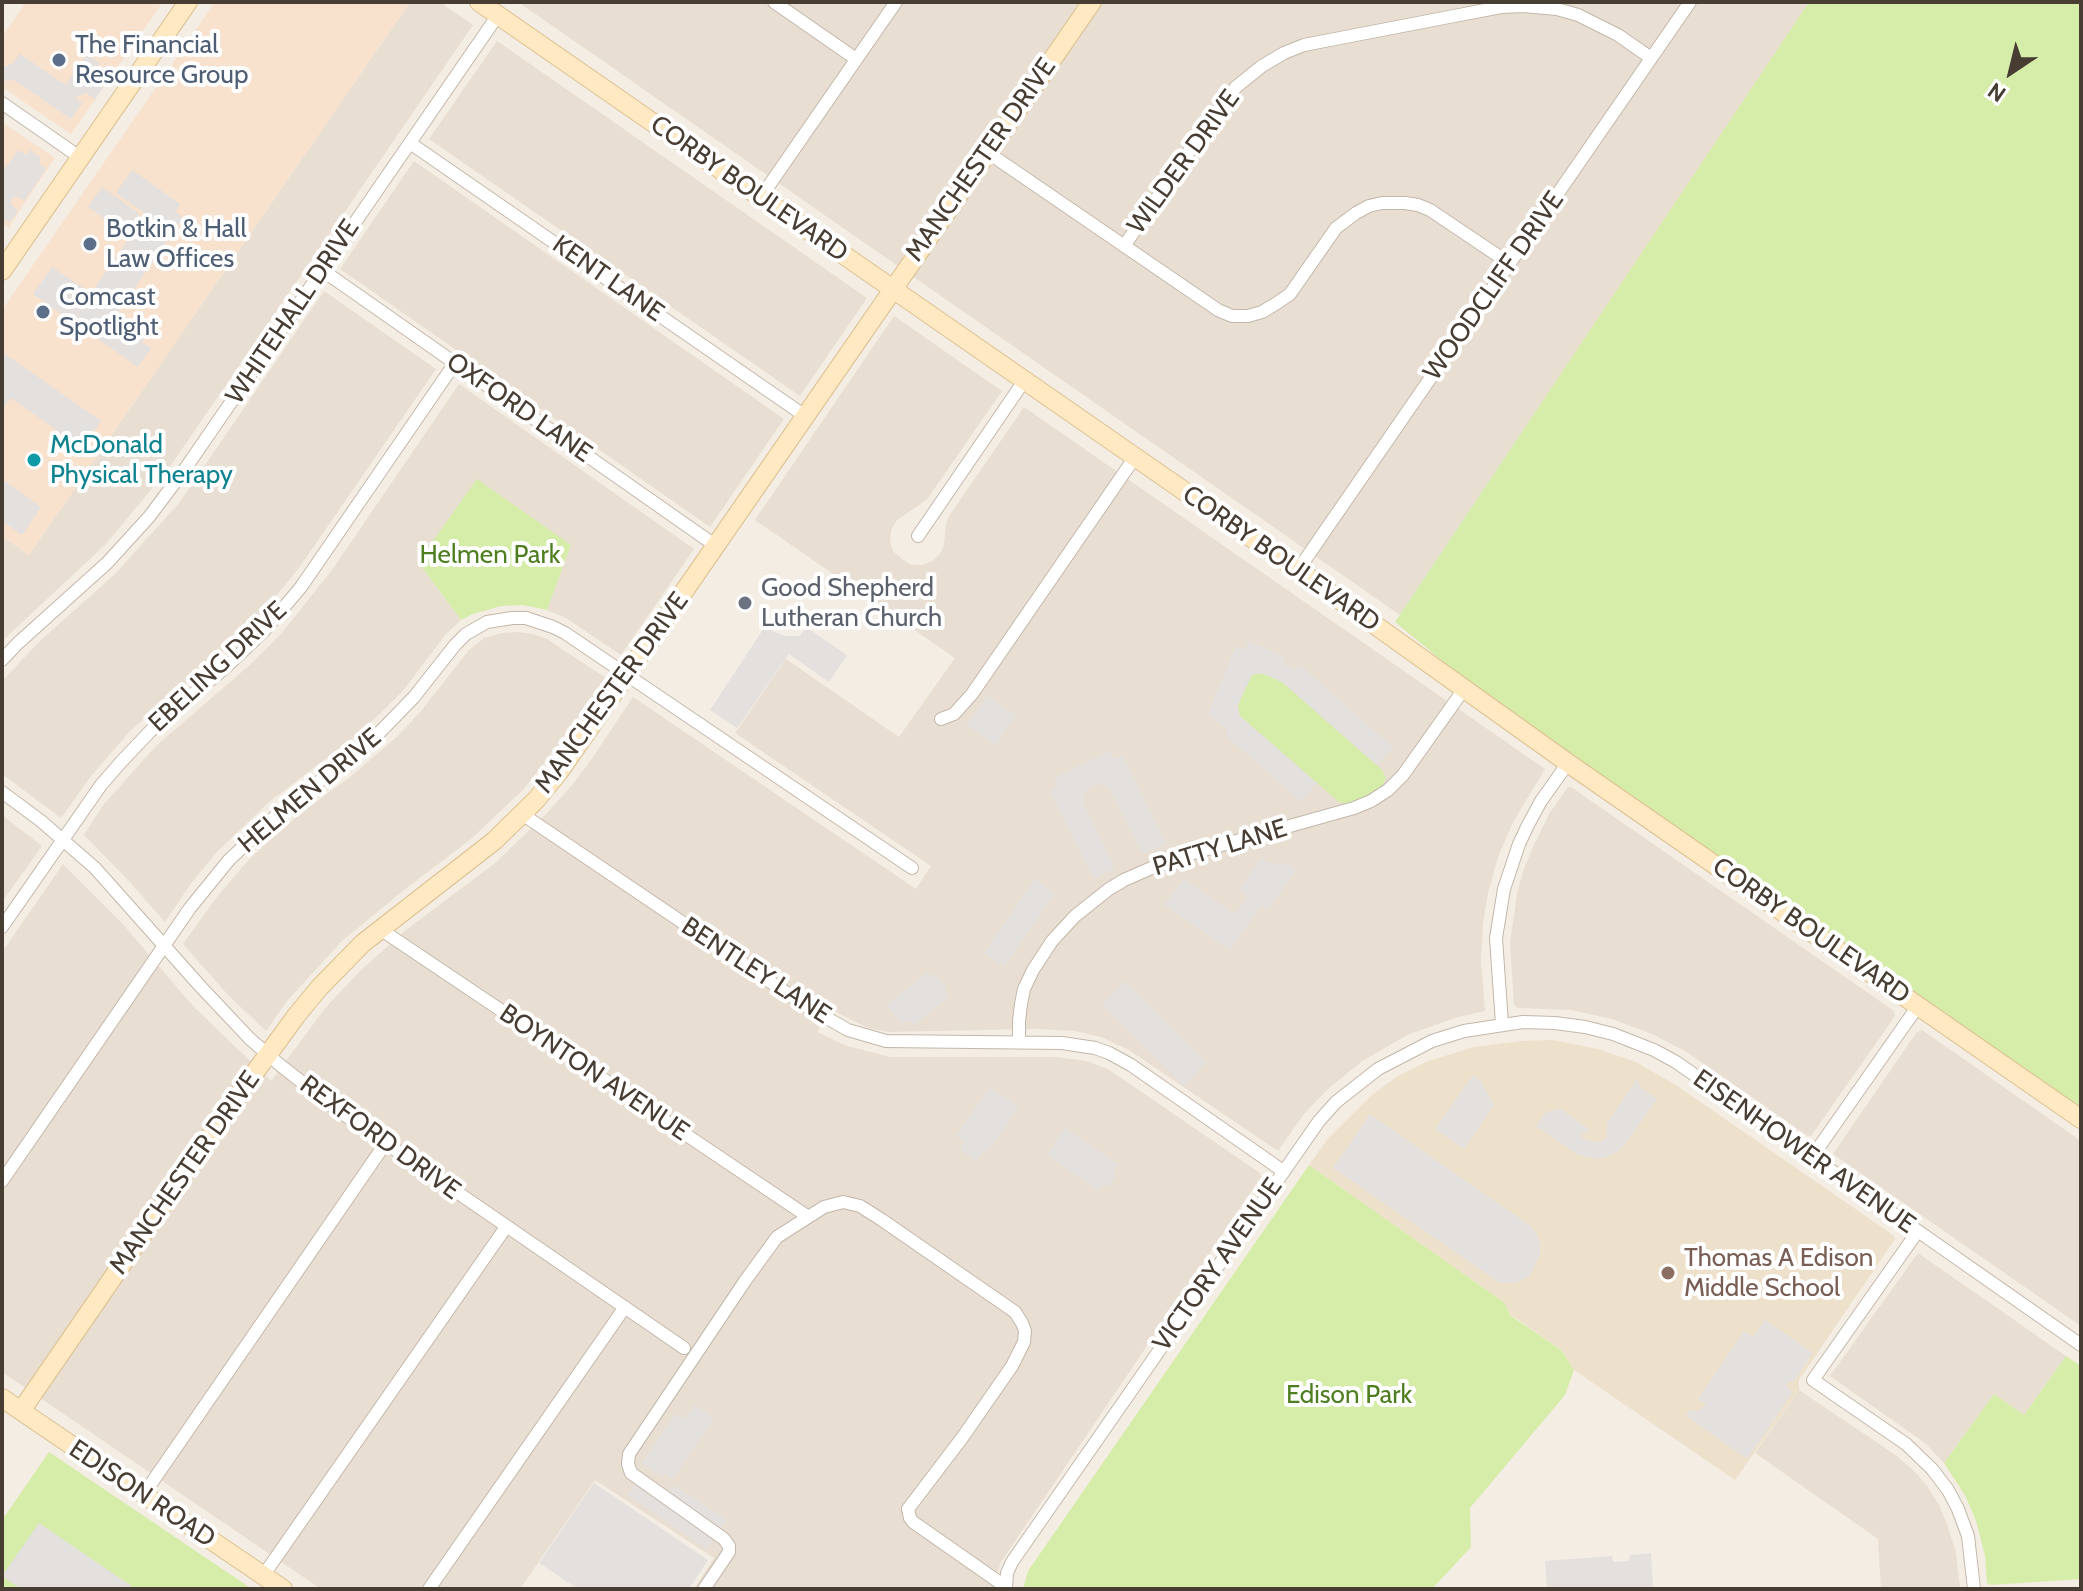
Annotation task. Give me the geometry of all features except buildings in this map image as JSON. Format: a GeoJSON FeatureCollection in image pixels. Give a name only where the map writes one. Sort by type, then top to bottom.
{"type":"FeatureCollection","features":[{"type":"Feature","properties":{"kind":"street"},"geometry":{"type":"LineString","coordinates":[[2,271],[188,2]]}},
{"type":"Feature","properties":{"kind":"street","name":"CORBY BOULEVARD"},"geometry":{"type":"LineString","coordinates":[[479,2],[1298,570],[1568,763],[2081,1119]]}},
{"type":"Feature","properties":{"kind":"street"},"geometry":{"type":"LineString","coordinates":[[774,2],[856,59]]}},
{"type":"Feature","properties":{"kind":"street"},"geometry":{"type":"LineString","coordinates":[[761,197],[896,2]]}},
{"type":"Feature","properties":{"kind":"street","name":"MANCHESTER DRIVE"},"geometry":{"type":"LineString","coordinates":[[21,1411],[268,1055],[319,988],[363,943],[472,859],[522,814],[568,760],[1092,2]]}},
{"type":"Feature","properties":{"kind":"street","name":"WOODCLIFF DRIVE"},"geometry":{"type":"LineString","coordinates":[[1298,570],[1690,2]]}},
{"type":"Feature","properties":{"kind":"street","name":"WILDER DRIVE"},"geometry":{"type":"LineString","coordinates":[[1124,246],[1236,87],[1262,66],[1304,45],[1501,7],[1523,6],[1557,9],[1599,23],[1651,58]]}},
{"type":"Feature","properties":{"kind":"street","name":"WHITEHALL DRIVE"},"geometry":{"type":"LineString","coordinates":[[2,660],[107,563],[149,517],[498,15]]}},
{"type":"Feature","properties":{"kind":"street"},"geometry":{"type":"LineString","coordinates":[[2,103],[81,158]]}},
{"type":"Feature","properties":{"kind":"street","name":"KENT LANE"},"geometry":{"type":"LineString","coordinates":[[410,143],[805,416]]}},
{"type":"Feature","properties":{"kind":"street"},"geometry":{"type":"LineString","coordinates":[[987,152],[1218,310],[1232,316],[1262,312],[1290,294],[1336,228],[1356,213],[1382,203],[1405,203],[1430,210],[1509,263]]}},
{"type":"Feature","properties":{"kind":"street","name":"OXFORD LANE"},"geometry":{"type":"LineString","coordinates":[[322,270],[716,546]]}},
{"type":"Feature","properties":{"kind":"street","name":"EBELING DRIVE"},"geometry":{"type":"LineString","coordinates":[[2,927],[62,839],[121,762],[159,722],[263,632],[291,599],[455,363]]}},
{"type":"Feature","properties":{"kind":"street"},"geometry":{"type":"LineString","coordinates":[[918,536],[1024,381]]}},
{"type":"Feature","properties":{"kind":"street"},"geometry":{"type":"LineString","coordinates":[[941,719],[954,714],[972,694],[1135,457]]}},
{"type":"Feature","properties":{"kind":"street","name":"HELMEN DRIVE"},"geometry":{"type":"LineString","coordinates":[[2,1181],[213,879],[248,840],[284,808],[379,733],[414,697],[455,645],[466,634],[487,622],[512,618],[539,621],[565,633],[912,868]]}},
{"type":"Feature","properties":{"kind":"street","name":"PATTY LANE"},"geometry":{"type":"LineString","coordinates":[[1019,1042],[1024,989],[1052,941],[1075,916],[1117,884],[1159,864],[1371,801],[1403,775],[1464,689]]}},
{"type":"Feature","properties":{"kind":"street"},"geometry":{"type":"LineString","coordinates":[[1502,1024],[1496,938],[1504,889],[1528,825],[1568,763]]}},
{"type":"Feature","properties":{"kind":"street","name":"REXFORD DRIVE"},"geometry":{"type":"LineString","coordinates":[[2,792],[95,868],[225,1013],[268,1055],[385,1144],[684,1348]]}},
{"type":"Feature","properties":{"kind":"street","name":"BENTLEY LANE"},"geometry":{"type":"LineString","coordinates":[[522,814],[806,1006],[848,1030],[886,1041],[1081,1045],[1120,1059],[1283,1171]]}},
{"type":"Feature","properties":{"kind":"street","name":"BOYNTON AVENUE"},"geometry":{"type":"LineString","coordinates":[[380,929],[807,1216]]}},
{"type":"Feature","properties":{"kind":"street"},"geometry":{"type":"LineString","coordinates":[[1812,1157],[1918,1006]]}},
{"type":"Feature","properties":{"kind":"street","name":"EISENHOWER AVENUE"},"geometry":{"type":"LineString","coordinates":[[1502,1024],[1555,1023],[1585,1027],[1613,1034],[1676,1062],[2081,1345]]}},
{"type":"Feature","properties":{"kind":"street","name":"VICTORY AVENUE"},"geometry":{"type":"LineString","coordinates":[[1006,1588],[1012,1562],[1313,1128],[1336,1102],[1378,1069],[1432,1041],[1502,1024]]}},
{"type":"Feature","properties":{"kind":"street"},"geometry":{"type":"LineString","coordinates":[[144,1494],[385,1144]]}},
{"type":"Feature","properties":{"kind":"street"},"geometry":{"type":"LineString","coordinates":[[704,1589],[729,1552],[729,1546],[724,1539],[631,1473],[629,1454],[777,1237],[807,1216],[843,1202],[860,1206],[1015,1312],[1022,1323],[1024,1342],[1012,1366],[910,1505],[908,1514],[913,1522],[1006,1588]]}},
{"type":"Feature","properties":{"kind":"street"},"geometry":{"type":"LineString","coordinates":[[263,1576],[506,1227]]}},
{"type":"Feature","properties":{"kind":"street"},"geometry":{"type":"LineString","coordinates":[[1918,1231],[1813,1380],[1906,1444],[1932,1469],[1948,1490],[1968,1536],[1974,1589]]}},
{"type":"Feature","properties":{"kind":"street"},"geometry":{"type":"LineString","coordinates":[[429,1589],[625,1307]]}},
{"type":"Feature","properties":{"kind":"street","name":"EDISON ROAD"},"geometry":{"type":"LineString","coordinates":[[2,1398],[283,1589]]}},
{"type":"Feature","properties":{"kind":"shaded area"},"geometry":{"type":"Polygon","coordinates":[[[26,2],[163,2],[71,134],[2,87],[2,37],[26,2]]]}},
{"type":"Feature","properties":{"kind":"shaded area"},"geometry":{"type":"Polygon","coordinates":[[[215,2],[410,2],[29,555],[2,536],[2,310],[215,2]]]}},
{"type":"Feature","properties":{"kind":"shaded area"},"geometry":{"type":"Polygon","coordinates":[[[410,2],[440,2],[473,25],[169,468],[105,545],[2,641],[2,536],[29,555],[410,2]]]}},
{"type":"Feature","properties":{"kind":"shaded area"},"geometry":{"type":"Polygon","coordinates":[[[518,2],[1809,2],[1400,615],[518,2]]]}},
{"type":"Feature","properties":{"kind":"shaded area"},"geometry":{"type":"Polygon","coordinates":[[[497,41],[867,298],[800,396],[429,139],[497,41]]]}},
{"type":"Feature","properties":{"kind":"shaded area"},"geometry":{"type":"Polygon","coordinates":[[[20,54],[66,85],[87,54],[100,63],[92,79],[103,88],[95,99],[86,93],[75,98],[82,103],[71,119],[14,80],[2,81],[2,68],[13,63],[20,54]]]}},
{"type":"Feature","properties":{"kind":"shaded area"},"geometry":{"type":"Polygon","coordinates":[[[2,122],[55,158],[9,228],[2,223],[2,122]]]}},
{"type":"Feature","properties":{"kind":"shaded area"},"geometry":{"type":"Polygon","coordinates":[[[18,150],[26,155],[30,150],[41,158],[39,163],[46,169],[24,201],[17,196],[12,198],[11,204],[18,211],[10,222],[2,219],[2,173],[18,150]]]}},
{"type":"Feature","properties":{"kind":"shaded area"},"geometry":{"type":"Polygon","coordinates":[[[414,161],[784,419],[710,527],[340,269],[414,161]]]}},
{"type":"Feature","properties":{"kind":"shaded area"},"geometry":{"type":"Polygon","coordinates":[[[132,170],[180,204],[176,212],[183,218],[118,312],[148,333],[142,342],[151,348],[138,367],[33,294],[52,267],[91,293],[146,214],[116,193],[132,170]]]}},
{"type":"Feature","properties":{"kind":"shaded area"},"geometry":{"type":"Polygon","coordinates":[[[102,187],[140,214],[126,234],[88,207],[102,187]]]}},
{"type":"Feature","properties":{"kind":"shaded area"},"geometry":{"type":"Polygon","coordinates":[[[324,291],[436,369],[299,568],[262,613],[234,642],[131,730],[91,776],[61,818],[2,774],[2,681],[40,641],[115,574],[179,503],[324,291]]]}},
{"type":"Feature","properties":{"kind":"shaded area"},"geometry":{"type":"Polygon","coordinates":[[[894,316],[1002,391],[928,498],[897,520],[891,530],[893,551],[903,560],[912,565],[923,565],[940,554],[949,516],[1024,407],[1545,769],[1513,822],[1498,857],[1488,893],[1481,960],[1485,1011],[1407,1035],[1361,1062],[1304,1114],[1278,1151],[1129,1050],[1101,1037],[1075,1031],[1033,1029],[888,1032],[868,1028],[832,1010],[817,1032],[847,1046],[890,1057],[1057,1057],[1086,1061],[1108,1069],[1260,1173],[1261,1177],[1001,1562],[996,1589],[694,1589],[714,1558],[595,1480],[520,1589],[321,1589],[2,1372],[2,952],[63,864],[122,923],[193,1006],[271,1081],[326,1007],[362,969],[406,930],[494,864],[546,814],[573,784],[633,697],[916,889],[931,866],[735,733],[786,659],[899,737],[955,658],[755,520],[894,316]]]}},
{"type":"Feature","properties":{"kind":"shaded area"},"geometry":{"type":"Polygon","coordinates":[[[2,352],[101,421],[82,448],[11,398],[2,409],[2,352]]]}},
{"type":"Feature","properties":{"kind":"shaded area"},"geometry":{"type":"Polygon","coordinates":[[[459,384],[694,549],[621,655],[566,618],[547,610],[571,545],[418,562],[461,620],[446,634],[402,692],[361,732],[269,802],[215,854],[165,922],[84,835],[104,804],[157,745],[281,634],[332,570],[459,384]]]}},
{"type":"Feature","properties":{"kind":"shaded area"},"geometry":{"type":"Polygon","coordinates":[[[2,479],[41,507],[22,535],[2,521],[2,479]]]}},
{"type":"Feature","properties":{"kind":"shaded area"},"geometry":{"type":"Polygon","coordinates":[[[806,627],[847,655],[829,682],[789,654],[737,728],[710,710],[764,628],[785,636],[800,636],[806,627]]]}},
{"type":"Feature","properties":{"kind":"shaded area"},"geometry":{"type":"Polygon","coordinates":[[[517,632],[547,639],[606,678],[523,790],[471,839],[342,941],[287,1001],[266,1031],[230,997],[183,944],[244,865],[269,840],[399,735],[468,651],[484,638],[517,632]]]}},
{"type":"Feature","properties":{"kind":"shaded area"},"geometry":{"type":"Polygon","coordinates":[[[1248,641],[1285,657],[1283,664],[1295,670],[1300,665],[1393,747],[1377,765],[1282,682],[1261,673],[1252,675],[1238,711],[1317,783],[1301,801],[1225,735],[1228,730],[1208,714],[1236,646],[1245,650],[1248,641]]]}},
{"type":"Feature","properties":{"kind":"shaded area"},"geometry":{"type":"Polygon","coordinates":[[[987,696],[1016,715],[996,745],[967,725],[987,696]]]}},
{"type":"Feature","properties":{"kind":"shaded area"},"geometry":{"type":"Polygon","coordinates":[[[1109,751],[1113,759],[1122,755],[1166,844],[1143,854],[1109,787],[1097,784],[1084,793],[1083,803],[1115,868],[1094,879],[1050,791],[1058,787],[1054,778],[1109,751]]]}},
{"type":"Feature","properties":{"kind":"shaded area"},"geometry":{"type":"Polygon","coordinates":[[[1568,787],[1894,1011],[1895,1016],[1811,1136],[1685,1051],[1652,1034],[1612,1019],[1571,1010],[1517,1008],[1514,1005],[1510,942],[1517,894],[1534,845],[1549,814],[1568,787]]]}},
{"type":"Feature","properties":{"kind":"shaded area"},"geometry":{"type":"Polygon","coordinates":[[[2,815],[42,846],[2,902],[2,815]]]}},
{"type":"Feature","properties":{"kind":"shaded area"},"geometry":{"type":"Polygon","coordinates":[[[1261,858],[1268,863],[1288,864],[1297,869],[1268,910],[1261,906],[1230,950],[1164,905],[1184,879],[1233,913],[1237,912],[1246,899],[1246,894],[1239,890],[1261,858]]]}},
{"type":"Feature","properties":{"kind":"shaded area"},"geometry":{"type":"Polygon","coordinates":[[[1035,879],[1055,893],[1004,967],[984,953],[1035,879]]]}},
{"type":"Feature","properties":{"kind":"shaded area"},"geometry":{"type":"Polygon","coordinates":[[[928,972],[932,976],[936,974],[947,988],[944,990],[949,997],[914,1025],[909,1020],[902,1024],[886,1005],[928,972]]]}},
{"type":"Feature","properties":{"kind":"shaded area"},"geometry":{"type":"Polygon","coordinates":[[[1125,981],[1206,1062],[1184,1086],[1102,1005],[1125,981]]]}},
{"type":"Feature","properties":{"kind":"shaded area"},"geometry":{"type":"Polygon","coordinates":[[[1922,1030],[2081,1141],[2081,1326],[1833,1154],[1916,1033],[1922,1030]]]}},
{"type":"Feature","properties":{"kind":"shaded area","name":"Thomas A Edison Middle School"},"geometry":{"type":"Polygon","coordinates":[[[1552,1040],[1598,1049],[1636,1062],[1676,1085],[1895,1239],[1799,1380],[1799,1390],[1735,1480],[1574,1370],[1561,1350],[1510,1314],[1505,1303],[1309,1165],[1329,1137],[1373,1094],[1398,1076],[1428,1061],[1474,1047],[1552,1040]]]}},
{"type":"Feature","properties":{"kind":"shaded area"},"geometry":{"type":"Polygon","coordinates":[[[1473,1075],[1481,1081],[1494,1105],[1464,1149],[1435,1129],[1473,1075]]]}},
{"type":"Feature","properties":{"kind":"shaded area"},"geometry":{"type":"Polygon","coordinates":[[[1637,1079],[1641,1088],[1657,1099],[1626,1143],[1609,1156],[1599,1159],[1578,1155],[1536,1126],[1546,1112],[1561,1109],[1591,1131],[1580,1134],[1583,1139],[1604,1140],[1607,1137],[1607,1123],[1637,1079]]]}},
{"type":"Feature","properties":{"kind":"shaded area"},"geometry":{"type":"Polygon","coordinates":[[[990,1087],[1019,1107],[988,1151],[983,1151],[976,1161],[960,1149],[965,1142],[956,1136],[990,1087]]]}},
{"type":"Feature","properties":{"kind":"shaded area"},"geometry":{"type":"Polygon","coordinates":[[[1370,1114],[1529,1225],[1537,1234],[1540,1244],[1540,1255],[1530,1275],[1521,1281],[1500,1283],[1333,1168],[1370,1114]]]}},
{"type":"Feature","properties":{"kind":"shaded area"},"geometry":{"type":"Polygon","coordinates":[[[1065,1128],[1118,1164],[1109,1186],[1104,1185],[1099,1191],[1047,1155],[1065,1128]]]}},
{"type":"Feature","properties":{"kind":"shaded area"},"geometry":{"type":"Polygon","coordinates":[[[1918,1253],[2066,1356],[2024,1415],[1994,1394],[1944,1463],[1925,1443],[1830,1376],[1918,1253]]]}},
{"type":"Feature","properties":{"kind":"shaded area"},"geometry":{"type":"Polygon","coordinates":[[[1765,1320],[1813,1353],[1794,1381],[1787,1383],[1786,1386],[1793,1392],[1747,1459],[1686,1416],[1690,1410],[1698,1411],[1706,1404],[1698,1399],[1744,1331],[1753,1337],[1765,1320]]]}},
{"type":"Feature","properties":{"kind":"shaded area"},"geometry":{"type":"Polygon","coordinates":[[[1799,1390],[1897,1456],[1927,1486],[1947,1524],[1956,1553],[1960,1587],[1881,1589],[1878,1539],[1755,1453],[1799,1390]]]}},
{"type":"Feature","properties":{"kind":"shaded area"},"geometry":{"type":"Polygon","coordinates":[[[695,1405],[714,1418],[673,1479],[665,1474],[662,1477],[642,1463],[675,1414],[685,1419],[695,1405]]]}},
{"type":"Feature","properties":{"kind":"shaded area"},"geometry":{"type":"Polygon","coordinates":[[[641,1476],[668,1492],[674,1485],[727,1520],[707,1549],[627,1495],[641,1476]]]}},
{"type":"Feature","properties":{"kind":"shaded area"},"geometry":{"type":"Polygon","coordinates":[[[594,1483],[708,1560],[689,1589],[578,1589],[539,1563],[594,1483]]]}},
{"type":"Feature","properties":{"kind":"shaded area"},"geometry":{"type":"Polygon","coordinates":[[[39,1523],[136,1589],[21,1589],[2,1576],[39,1523]]]}},
{"type":"Feature","properties":{"kind":"shaded area"},"geometry":{"type":"Polygon","coordinates":[[[1651,1553],[1653,1588],[1547,1589],[1545,1561],[1612,1556],[1613,1562],[1629,1561],[1630,1555],[1651,1553]]]}},
{"type":"Feature","properties":{"kind":"green space"},"geometry":{"type":"Polygon","coordinates":[[[1809,2],[2081,2],[2081,1108],[1508,711],[1395,622],[1809,2]]]}},
{"type":"Feature","properties":{"kind":"green space","name":"Helmen Park"},"geometry":{"type":"Polygon","coordinates":[[[477,479],[571,545],[547,610],[523,605],[501,606],[461,620],[418,562],[477,479]]]}},
{"type":"Feature","properties":{"kind":"green space"},"geometry":{"type":"Polygon","coordinates":[[[1257,673],[1282,682],[1382,770],[1386,778],[1381,788],[1349,804],[1339,802],[1240,716],[1238,705],[1249,678],[1257,673]]]}},
{"type":"Feature","properties":{"kind":"green space","name":"Edison Park"},"geometry":{"type":"Polygon","coordinates":[[[1309,1165],[1505,1303],[1510,1315],[1561,1350],[1574,1370],[1565,1395],[1470,1508],[1471,1547],[1432,1589],[1023,1589],[1028,1571],[1309,1165]]]}},
{"type":"Feature","properties":{"kind":"green space"},"geometry":{"type":"Polygon","coordinates":[[[2066,1356],[2081,1366],[2081,1579],[1990,1585],[1987,1583],[1985,1556],[1976,1521],[1966,1497],[1944,1463],[1994,1394],[2024,1415],[2066,1356]]]}},
{"type":"Feature","properties":{"kind":"green space"},"geometry":{"type":"Polygon","coordinates":[[[49,1452],[252,1589],[2,1589],[2,1520],[49,1452]]]}},
{"type":"Feature","properties":{"kind":"place","name":"The Financial Resource Group"},"geometry":{"type":"Point","coordinates":[59,60]}},
{"type":"Feature","properties":{"kind":"place","name":"Botkin & Hall Law Offices"},"geometry":{"type":"Point","coordinates":[90,244]}},
{"type":"Feature","properties":{"kind":"place","name":"Comcast Spotlight"},"geometry":{"type":"Point","coordinates":[43,312]}},
{"type":"Feature","properties":{"kind":"place","name":"McDonald Physical Therapy"},"geometry":{"type":"Point","coordinates":[34,460]}},
{"type":"Feature","properties":{"kind":"place","name":"Good Shepherd Lutheran Church"},"geometry":{"type":"Point","coordinates":[745,603]}},
{"type":"Feature","properties":{"kind":"place","name":"Thomas A Edison Middle School"},"geometry":{"type":"Point","coordinates":[1668,1273]}}]}
